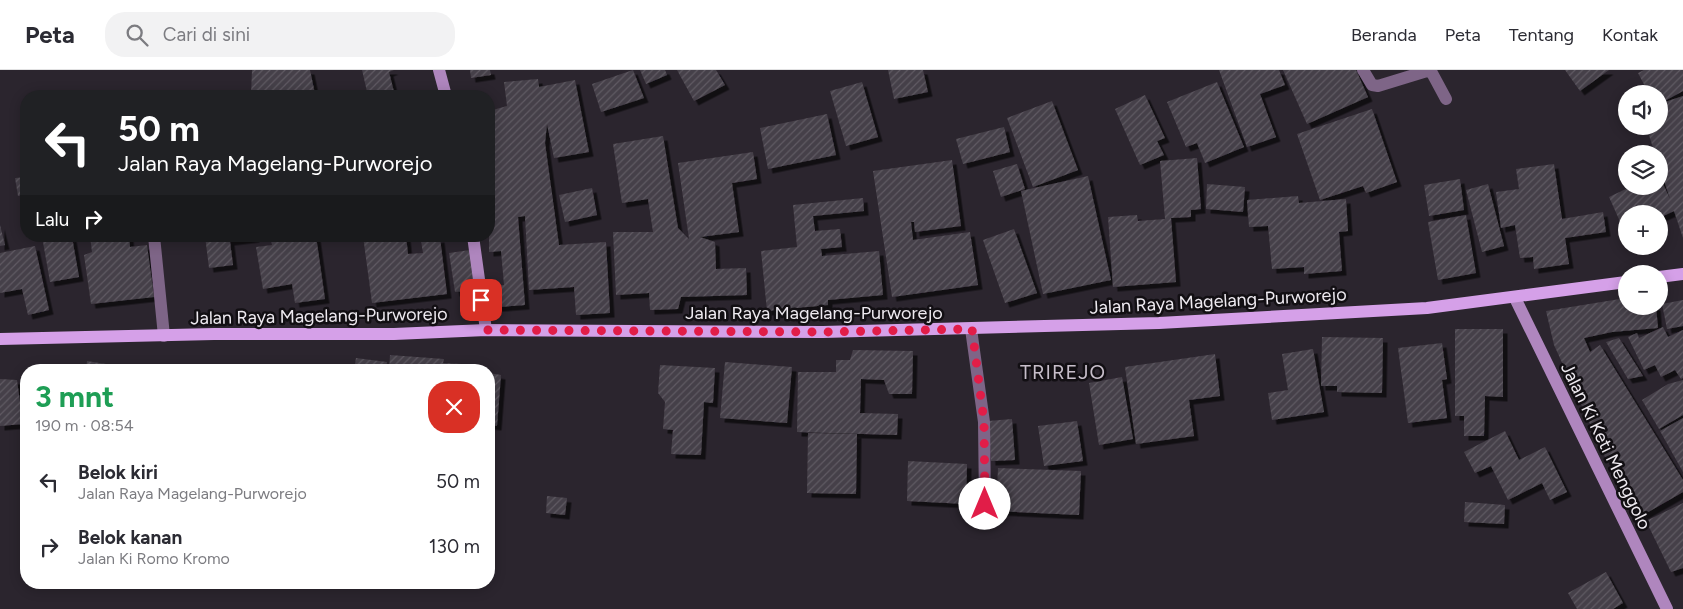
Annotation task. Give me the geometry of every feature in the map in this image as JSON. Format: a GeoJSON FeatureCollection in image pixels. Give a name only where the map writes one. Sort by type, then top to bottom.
{"type":"FeatureCollection","features":[{"type":"Feature","properties":{"kind":"main road"},"geometry":{"type":"LineString","coordinates":[[1668,276],[1683,274]]}},
{"type":"Feature","properties":{"kind":"main road","name":"Jalan Raya Magelang-Purworejo"},"geometry":{"type":"LineString","coordinates":[[0,339],[394,334],[486,330],[823,332],[972,329],[1257,318],[1428,308],[1618,283]]}},
{"type":"Feature","properties":{"kind":"street"},"geometry":{"type":"LineString","coordinates":[[439,70],[444,90]]}},
{"type":"Feature","properties":{"kind":"street"},"geometry":{"type":"LineString","coordinates":[[1363,70],[1372,85],[1378,86],[1427,71],[1432,73],[1446,99]]}},
{"type":"Feature","properties":{"kind":"street"},"geometry":{"type":"LineString","coordinates":[[155,242],[164,336]]}},
{"type":"Feature","properties":{"kind":"street"},"geometry":{"type":"LineString","coordinates":[[474,242],[486,330]]}},
{"type":"Feature","properties":{"kind":"street","name":"Jalan Ki Keti Menggolo"},"geometry":{"type":"LineString","coordinates":[[1515,298],[1667,609]]}},
{"type":"Feature","properties":{"kind":"street"},"geometry":{"type":"LineString","coordinates":[[972,329],[984,422],[985,504]]}},
{"type":"Feature","properties":{"kind":"building"},"geometry":{"type":"Polygon","coordinates":[[[252,70],[310,70],[314,90],[251,90],[252,70]]]}},
{"type":"Feature","properties":{"kind":"building"},"geometry":{"type":"Polygon","coordinates":[[[362,70],[394,70],[389,72],[394,90],[367,90],[362,70]]]}},
{"type":"Feature","properties":{"kind":"building"},"geometry":{"type":"Polygon","coordinates":[[[470,70],[490,70],[491,75],[471,78],[470,70]]]}},
{"type":"Feature","properties":{"kind":"building"},"geometry":{"type":"Polygon","coordinates":[[[633,70],[644,98],[601,112],[592,84],[633,70]]]}},
{"type":"Feature","properties":{"kind":"building"},"geometry":{"type":"Polygon","coordinates":[[[640,70],[665,70],[667,75],[646,84],[640,70]]]}},
{"type":"Feature","properties":{"kind":"building"},"geometry":{"type":"Polygon","coordinates":[[[677,70],[716,70],[725,85],[694,101],[677,70]]]}},
{"type":"Feature","properties":{"kind":"building"},"geometry":{"type":"Polygon","coordinates":[[[888,70],[923,70],[928,92],[894,99],[888,70]]]}},
{"type":"Feature","properties":{"kind":"building"},"geometry":{"type":"Polygon","coordinates":[[[1219,70],[1279,70],[1285,85],[1260,94],[1276,137],[1247,147],[1219,70]]]}},
{"type":"Feature","properties":{"kind":"building"},"geometry":{"type":"Polygon","coordinates":[[[1283,70],[1356,70],[1368,97],[1307,124],[1283,70]]]}},
{"type":"Feature","properties":{"kind":"building"},"geometry":{"type":"Polygon","coordinates":[[[1565,70],[1609,70],[1580,91],[1565,70]]]}},
{"type":"Feature","properties":{"kind":"building"},"geometry":{"type":"Polygon","coordinates":[[[1644,70],[1683,70],[1683,91],[1668,99],[1668,85],[1644,85],[1638,73],[1644,70]]]}},
{"type":"Feature","properties":{"kind":"building"},"geometry":{"type":"Polygon","coordinates":[[[538,79],[539,87],[575,80],[589,152],[554,158],[547,124],[545,143],[559,245],[606,242],[610,313],[576,315],[574,287],[529,290],[525,216],[518,217],[525,305],[485,308],[483,287],[504,285],[501,251],[489,252],[489,242],[495,242],[495,109],[507,106],[504,82],[538,79]]]}},
{"type":"Feature","properties":{"kind":"building"},"geometry":{"type":"Polygon","coordinates":[[[862,82],[878,137],[846,146],[830,91],[862,82]]]}},
{"type":"Feature","properties":{"kind":"building"},"geometry":{"type":"Polygon","coordinates":[[[1217,82],[1244,147],[1205,163],[1197,143],[1186,147],[1167,102],[1217,82]]]}},
{"type":"Feature","properties":{"kind":"building"},"geometry":{"type":"Polygon","coordinates":[[[1145,95],[1165,138],[1157,141],[1164,155],[1140,165],[1115,109],[1145,95]]]}},
{"type":"Feature","properties":{"kind":"building"},"geometry":{"type":"Polygon","coordinates":[[[1683,96],[1683,238],[1674,211],[1668,214],[1668,205],[1618,205],[1618,217],[1609,197],[1618,193],[1618,195],[1668,195],[1670,199],[1668,193],[1668,145],[1652,145],[1649,135],[1668,135],[1668,101],[1683,96]]]}},
{"type":"Feature","properties":{"kind":"building"},"geometry":{"type":"Polygon","coordinates":[[[1052,101],[1078,170],[1033,187],[1007,118],[1052,101]]]}},
{"type":"Feature","properties":{"kind":"building"},"geometry":{"type":"Polygon","coordinates":[[[1372,109],[1397,182],[1366,193],[1363,186],[1320,200],[1297,134],[1372,109]]]}},
{"type":"Feature","properties":{"kind":"building"},"geometry":{"type":"Polygon","coordinates":[[[827,114],[836,155],[768,169],[760,128],[827,114]]]}},
{"type":"Feature","properties":{"kind":"building"},"geometry":{"type":"Polygon","coordinates":[[[1004,127],[1010,152],[963,164],[956,139],[1004,127]]]}},
{"type":"Feature","properties":{"kind":"building"},"geometry":{"type":"Polygon","coordinates":[[[663,136],[678,228],[689,239],[678,163],[753,152],[757,179],[732,183],[739,232],[700,237],[715,242],[716,269],[746,268],[747,295],[681,297],[678,309],[650,310],[649,293],[616,295],[613,232],[653,232],[648,199],[622,203],[613,144],[663,136]]]}},
{"type":"Feature","properties":{"kind":"building"},"geometry":{"type":"Polygon","coordinates":[[[1197,158],[1201,209],[1191,210],[1191,217],[1171,218],[1176,282],[1113,287],[1108,217],[1137,215],[1138,221],[1165,219],[1160,161],[1197,158]]]}},
{"type":"Feature","properties":{"kind":"building"},"geometry":{"type":"Polygon","coordinates":[[[952,160],[961,226],[915,232],[914,222],[911,222],[913,240],[970,232],[978,285],[892,297],[873,171],[952,160]]]}},
{"type":"Feature","properties":{"kind":"building"},"geometry":{"type":"Polygon","coordinates":[[[1017,164],[1025,189],[1001,197],[993,171],[1017,164]]]}},
{"type":"Feature","properties":{"kind":"building"},"geometry":{"type":"Polygon","coordinates":[[[1554,164],[1562,219],[1603,212],[1606,232],[1565,238],[1569,264],[1534,269],[1533,257],[1520,258],[1515,225],[1501,228],[1496,192],[1519,189],[1516,169],[1554,164]]]}},
{"type":"Feature","properties":{"kind":"building"},"geometry":{"type":"Polygon","coordinates":[[[1088,176],[1111,280],[1043,294],[1021,191],[1088,176]]]}},
{"type":"Feature","properties":{"kind":"building"},"geometry":{"type":"Polygon","coordinates":[[[15,178],[20,178],[20,196],[18,196],[15,178]]]}},
{"type":"Feature","properties":{"kind":"building"},"geometry":{"type":"Polygon","coordinates":[[[1460,179],[1464,210],[1429,216],[1424,185],[1460,179]]]}},
{"type":"Feature","properties":{"kind":"building"},"geometry":{"type":"Polygon","coordinates":[[[1207,184],[1245,187],[1243,212],[1206,209],[1207,184]]]}},
{"type":"Feature","properties":{"kind":"building"},"geometry":{"type":"Polygon","coordinates":[[[1488,184],[1504,246],[1482,252],[1466,190],[1488,184]]]}},
{"type":"Feature","properties":{"kind":"building"},"geometry":{"type":"Polygon","coordinates":[[[592,188],[597,215],[565,222],[559,195],[592,188]]]}},
{"type":"Feature","properties":{"kind":"building"},"geometry":{"type":"Polygon","coordinates":[[[1298,196],[1299,203],[1346,199],[1348,231],[1339,232],[1342,271],[1304,274],[1304,267],[1272,269],[1268,226],[1249,227],[1247,200],[1298,196]]]}},
{"type":"Feature","properties":{"kind":"building"},"geometry":{"type":"Polygon","coordinates":[[[863,198],[864,211],[813,216],[815,231],[840,229],[842,247],[821,249],[822,256],[879,251],[883,295],[828,300],[828,305],[767,311],[761,251],[797,247],[793,205],[863,198]]]}},
{"type":"Feature","properties":{"kind":"building"},"geometry":{"type":"Polygon","coordinates":[[[1466,215],[1476,273],[1438,280],[1428,222],[1466,215]]]}},
{"type":"Feature","properties":{"kind":"building"},"geometry":{"type":"Polygon","coordinates":[[[0,225],[5,245],[0,246],[0,225]]]}},
{"type":"Feature","properties":{"kind":"building"},"geometry":{"type":"Polygon","coordinates":[[[1014,229],[1037,293],[1005,303],[983,240],[1014,229]]]}},
{"type":"Feature","properties":{"kind":"building"},"geometry":{"type":"Polygon","coordinates":[[[43,242],[73,242],[79,277],[50,282],[43,242]]]}},
{"type":"Feature","properties":{"kind":"building"},"geometry":{"type":"Polygon","coordinates":[[[91,242],[130,242],[130,247],[147,245],[154,297],[91,304],[84,255],[92,252],[91,242]]]}},
{"type":"Feature","properties":{"kind":"building"},"geometry":{"type":"Polygon","coordinates":[[[206,242],[230,242],[233,265],[209,268],[206,242]]]}},
{"type":"Feature","properties":{"kind":"building"},"geometry":{"type":"Polygon","coordinates":[[[271,242],[317,242],[325,299],[295,303],[292,284],[263,289],[256,247],[272,245],[271,242]]]}},
{"type":"Feature","properties":{"kind":"building"},"geometry":{"type":"Polygon","coordinates":[[[364,242],[407,242],[408,254],[423,253],[421,242],[440,242],[447,294],[372,303],[364,242]]]}},
{"type":"Feature","properties":{"kind":"building"},"geometry":{"type":"Polygon","coordinates":[[[35,246],[49,310],[28,315],[22,289],[0,293],[0,253],[35,246]]]}},
{"type":"Feature","properties":{"kind":"building"},"geometry":{"type":"Polygon","coordinates":[[[470,250],[476,290],[455,292],[449,253],[470,250]]]}},
{"type":"Feature","properties":{"kind":"building"},"geometry":{"type":"Polygon","coordinates":[[[1618,299],[1618,315],[1657,315],[1658,328],[1612,332],[1584,338],[1590,352],[1600,345],[1683,480],[1683,492],[1643,515],[1610,459],[1605,457],[1554,345],[1546,311],[1618,299]]]}},
{"type":"Feature","properties":{"kind":"building"},"geometry":{"type":"Polygon","coordinates":[[[1683,300],[1683,326],[1667,329],[1664,315],[1668,315],[1668,303],[1683,300]]]}},
{"type":"Feature","properties":{"kind":"building"},"geometry":{"type":"Polygon","coordinates":[[[1663,327],[1668,337],[1683,330],[1683,378],[1681,379],[1675,370],[1661,377],[1655,365],[1644,370],[1628,337],[1637,333],[1639,338],[1663,327]]]}},
{"type":"Feature","properties":{"kind":"building"},"geometry":{"type":"Polygon","coordinates":[[[1455,329],[1503,329],[1503,397],[1485,396],[1484,436],[1464,436],[1464,416],[1455,416],[1455,329]]]}},
{"type":"Feature","properties":{"kind":"building"},"geometry":{"type":"Polygon","coordinates":[[[1322,337],[1383,338],[1382,393],[1337,392],[1337,386],[1321,386],[1322,337]]]}},
{"type":"Feature","properties":{"kind":"building"},"geometry":{"type":"Polygon","coordinates":[[[1619,338],[1643,376],[1628,379],[1606,342],[1619,338]]]}},
{"type":"Feature","properties":{"kind":"building"},"geometry":{"type":"Polygon","coordinates":[[[1442,343],[1447,379],[1442,380],[1447,418],[1408,423],[1398,348],[1442,343]]]}},
{"type":"Feature","properties":{"kind":"building"},"geometry":{"type":"Polygon","coordinates":[[[1313,349],[1324,412],[1272,420],[1268,393],[1288,390],[1282,354],[1313,349]]]}},
{"type":"Feature","properties":{"kind":"building"},"geometry":{"type":"Polygon","coordinates":[[[853,350],[913,351],[912,394],[889,394],[884,380],[861,379],[860,413],[898,414],[897,435],[797,432],[798,372],[836,372],[836,360],[850,360],[853,350]]]}},
{"type":"Feature","properties":{"kind":"building"},"geometry":{"type":"Polygon","coordinates":[[[1215,354],[1220,396],[1189,400],[1194,436],[1136,444],[1125,367],[1215,354]]]}},
{"type":"Feature","properties":{"kind":"building"},"geometry":{"type":"Polygon","coordinates":[[[390,355],[444,359],[443,363],[462,364],[389,364],[390,355]]]}},
{"type":"Feature","properties":{"kind":"building"},"geometry":{"type":"Polygon","coordinates":[[[356,358],[387,362],[387,364],[355,364],[356,358]]]}},
{"type":"Feature","properties":{"kind":"building"},"geometry":{"type":"Polygon","coordinates":[[[87,361],[106,364],[87,364],[87,361]]]}},
{"type":"Feature","properties":{"kind":"building"},"geometry":{"type":"Polygon","coordinates":[[[725,362],[792,367],[787,423],[720,418],[725,362]]]}},
{"type":"Feature","properties":{"kind":"building"},"geometry":{"type":"Polygon","coordinates":[[[660,365],[715,368],[713,403],[704,402],[701,455],[671,454],[673,430],[663,429],[665,402],[658,393],[660,365]]]}},
{"type":"Feature","properties":{"kind":"building"},"geometry":{"type":"Polygon","coordinates":[[[495,374],[501,375],[497,426],[495,426],[495,374]]]}},
{"type":"Feature","properties":{"kind":"building"},"geometry":{"type":"Polygon","coordinates":[[[1122,377],[1133,439],[1099,445],[1089,383],[1122,377]]]}},
{"type":"Feature","properties":{"kind":"building"},"geometry":{"type":"Polygon","coordinates":[[[0,379],[17,380],[20,402],[20,424],[0,426],[0,379]]]}},
{"type":"Feature","properties":{"kind":"building"},"geometry":{"type":"Polygon","coordinates":[[[1683,380],[1683,415],[1659,429],[1642,400],[1668,384],[1683,380]]]}},
{"type":"Feature","properties":{"kind":"building"},"geometry":{"type":"Polygon","coordinates":[[[1683,418],[1683,472],[1660,431],[1683,418]]]}},
{"type":"Feature","properties":{"kind":"building"},"geometry":{"type":"Polygon","coordinates":[[[1012,419],[1015,460],[991,461],[988,421],[1012,419]]]}},
{"type":"Feature","properties":{"kind":"building"},"geometry":{"type":"Polygon","coordinates":[[[1077,421],[1083,461],[1044,466],[1038,426],[1077,421]]]}},
{"type":"Feature","properties":{"kind":"building"},"geometry":{"type":"Polygon","coordinates":[[[1505,431],[1519,460],[1545,447],[1567,492],[1550,500],[1542,483],[1508,500],[1491,466],[1475,473],[1464,452],[1505,431]]]}},
{"type":"Feature","properties":{"kind":"building"},"geometry":{"type":"Polygon","coordinates":[[[808,433],[857,434],[856,494],[807,493],[808,433]]]}},
{"type":"Feature","properties":{"kind":"building"},"geometry":{"type":"Polygon","coordinates":[[[908,461],[967,464],[966,504],[907,501],[908,461]]]}},
{"type":"Feature","properties":{"kind":"building"},"geometry":{"type":"Polygon","coordinates":[[[998,468],[1081,471],[1079,515],[996,511],[998,468]]]}},
{"type":"Feature","properties":{"kind":"building"},"geometry":{"type":"Polygon","coordinates":[[[547,496],[567,498],[565,515],[546,513],[547,496]]]}},
{"type":"Feature","properties":{"kind":"building"},"geometry":{"type":"Polygon","coordinates":[[[1465,502],[1505,505],[1504,524],[1464,522],[1465,502]]]}},
{"type":"Feature","properties":{"kind":"building"},"geometry":{"type":"Polygon","coordinates":[[[1683,503],[1683,568],[1671,572],[1646,521],[1683,503]]]}},
{"type":"Feature","properties":{"kind":"building"},"geometry":{"type":"Polygon","coordinates":[[[1606,572],[1623,603],[1613,609],[1577,609],[1568,593],[1606,572]]]}},
{"type":"Feature","properties":{"kind":"district","name":"TRIREJO"},"geometry":{"type":"Point","coordinates":[1063,372]}},
{"type":"Feature","properties":{"kind":"route"},"geometry":{"type":"LineString","coordinates":[[481,300],[486,330],[823,332],[972,329],[984,422],[985,504]]}}]}
